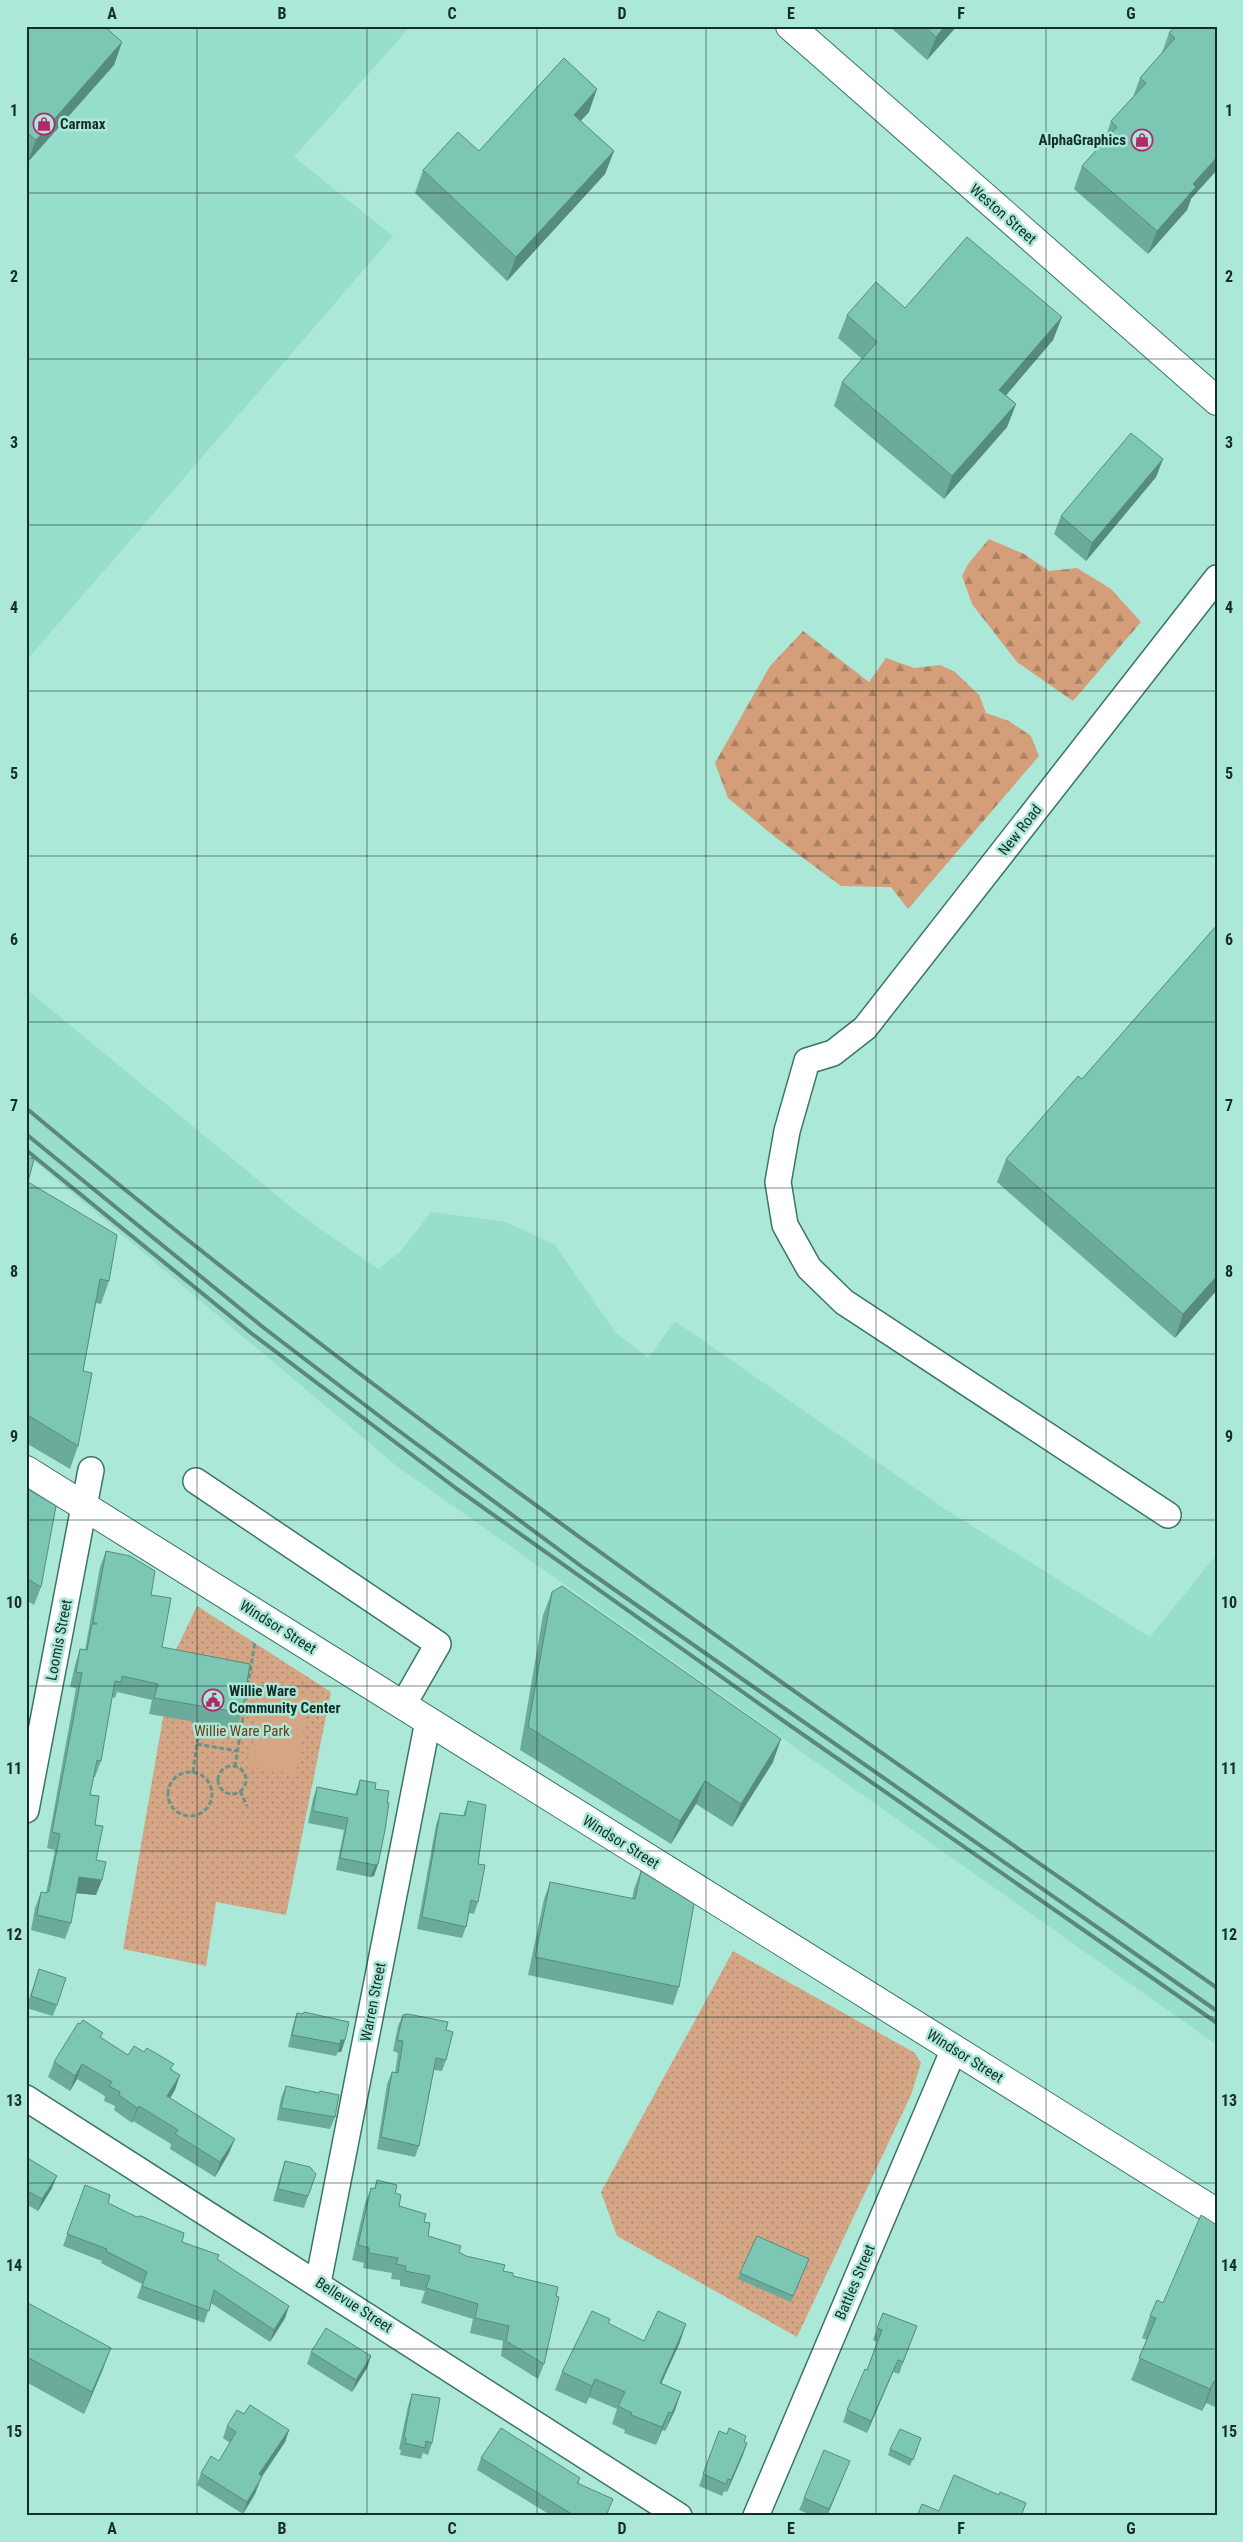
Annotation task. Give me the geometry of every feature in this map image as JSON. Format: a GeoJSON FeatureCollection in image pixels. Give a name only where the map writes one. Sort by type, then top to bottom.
{"type":"FeatureCollection","features":[{"type":"Feature","properties":{"kind":"main road","name":"Weston Street"},"geometry":{"type":"LineString","coordinates":[[790,26],[1217,401]]}},
{"type":"Feature","properties":{"kind":"main road","name":"Windsor Street"},"geometry":{"type":"LineString","coordinates":[[26,1470],[1217,2213]]}},
{"type":"Feature","properties":{"kind":"street","name":"New Road"},"geometry":{"type":"LineString","coordinates":[[1168,1515],[844,1302],[809,1268],[784,1225],[778,1182],[787,1131],[807,1061],[833,1052],[865,1028],[1217,578]]}},
{"type":"Feature","properties":{"kind":"street","name":"Loomis Street"},"geometry":{"type":"LineString","coordinates":[[26,1810],[92,1470]]}},
{"type":"Feature","properties":{"kind":"street"},"geometry":{"type":"LineString","coordinates":[[196,1481],[438,1644],[403,1705]]}},
{"type":"Feature","properties":{"kind":"street","name":"Warren Street"},"geometry":{"type":"LineString","coordinates":[[318,2282],[428,1721]]}},
{"type":"Feature","properties":{"kind":"street","name":"Battles Street"},"geometry":{"type":"LineString","coordinates":[[756,2516],[954,2049]]}},
{"type":"Feature","properties":{"kind":"street","name":"Bellevue Street"},"geometry":{"type":"LineString","coordinates":[[26,2098],[318,2282],[679,2516]]}},
{"type":"Feature","properties":{"kind":"path"},"geometry":{"type":"LineString","coordinates":[[235,1767],[256,1639]]}},
{"type":"Feature","properties":{"kind":"path"},"geometry":{"type":"LineString","coordinates":[[245,1705],[254,1707]]}},
{"type":"Feature","properties":{"kind":"path"},"geometry":{"type":"LineString","coordinates":[[193,1772],[200,1723]]}},
{"type":"Feature","properties":{"kind":"path"},"geometry":{"type":"LineString","coordinates":[[197,1744],[237,1752]]}},
{"type":"Feature","properties":{"kind":"path"},"geometry":{"type":"LineString","coordinates":[[235,1767],[242,1771],[246,1779],[240,1792],[227,1793],[219,1785],[218,1778],[222,1770],[235,1767]]}},
{"type":"Feature","properties":{"kind":"path"},"geometry":{"type":"LineString","coordinates":[[193,1772],[203,1776],[211,1788],[210,1802],[201,1814],[187,1816],[173,1810],[168,1796],[171,1782],[182,1773],[193,1772]]}},
{"type":"Feature","properties":{"kind":"path"},"geometry":{"type":"LineString","coordinates":[[211,1788],[219,1785]]}},
{"type":"Feature","properties":{"kind":"path"},"geometry":{"type":"LineString","coordinates":[[240,1792],[247,1806]]}},
{"type":"Feature","properties":{"kind":"shaded area","name":"Carmax"},"geometry":{"type":"Polygon","coordinates":[[[26,26],[411,26],[294,157],[393,236],[26,661],[26,26]]]}},
{"type":"Feature","properties":{"kind":"shaded area"},"geometry":{"type":"Polygon","coordinates":[[[26,989],[302,1216],[378,1269],[401,1251],[431,1212],[506,1222],[555,1245],[615,1332],[648,1358],[675,1321],[942,1507],[1150,1637],[1217,1554],[1217,2045],[398,1467],[26,1154],[26,989]]]}},
{"type":"Feature","properties":{"kind":"green space"},"geometry":{"type":"Polygon","coordinates":[[[989,539],[1024,554],[1049,571],[1077,568],[1111,589],[1141,622],[1073,701],[1017,662],[972,604],[962,576],[968,564],[989,539]]]}},
{"type":"Feature","properties":{"kind":"green space"},"geometry":{"type":"Polygon","coordinates":[[[803,631],[869,682],[886,658],[914,668],[940,665],[955,672],[979,695],[986,713],[1009,721],[1031,736],[1039,756],[908,909],[891,887],[841,886],[775,837],[728,798],[715,763],[770,666],[803,631]]]}},
{"type":"Feature","properties":{"kind":"green space","name":"Willie Ware Park"},"geometry":{"type":"Polygon","coordinates":[[[197,1606],[331,1692],[286,1915],[216,1902],[206,1966],[123,1949],[174,1654],[197,1606]]]}},
{"type":"Feature","properties":{"kind":"green space"},"geometry":{"type":"Polygon","coordinates":[[[262,1688],[309,1697],[296,1775],[249,1766],[262,1688]]]}},
{"type":"Feature","properties":{"kind":"green space"},"geometry":{"type":"Polygon","coordinates":[[[733,1951],[915,2053],[921,2063],[911,2095],[797,2337],[617,2236],[601,2192],[733,1951]]]}},
{"type":"Feature","properties":{"kind":"building","name":"Carmax"},"geometry":{"type":"Polygon","coordinates":[[[26,26],[104,26],[122,42],[36,140],[26,132],[26,26]]]}},
{"type":"Feature","properties":{"kind":"building"},"geometry":{"type":"Polygon","coordinates":[[[924,26],[945,26],[936,37],[924,26]]]}},
{"type":"Feature","properties":{"kind":"building"},"geometry":{"type":"Polygon","coordinates":[[[1175,26],[1217,26],[1217,157],[1193,184],[1196,187],[1157,231],[1082,166],[1117,127],[1111,121],[1146,83],[1140,78],[1175,38],[1169,33],[1175,26]]]}},
{"type":"Feature","properties":{"kind":"building"},"geometry":{"type":"Polygon","coordinates":[[[564,58],[597,89],[574,115],[614,151],[516,257],[423,170],[458,132],[479,151],[564,58]]]}},
{"type":"Feature","properties":{"kind":"building"},"geometry":{"type":"Polygon","coordinates":[[[967,237],[1062,317],[999,390],[1016,404],[952,476],[842,382],[877,342],[847,315],[876,282],[905,308],[967,237]]]}},
{"type":"Feature","properties":{"kind":"building"},"geometry":{"type":"Polygon","coordinates":[[[1131,433],[1163,459],[1092,543],[1061,516],[1131,433]]]}},
{"type":"Feature","properties":{"kind":"building"},"geometry":{"type":"Polygon","coordinates":[[[1217,925],[1217,1276],[1183,1314],[1006,1159],[1078,1076],[1082,1079],[1217,925]]]}},
{"type":"Feature","properties":{"kind":"building"},"geometry":{"type":"Polygon","coordinates":[[[26,1157],[34,1159],[28,1182],[117,1235],[109,1281],[100,1279],[83,1371],[92,1373],[78,1446],[26,1414],[26,1157]]]}},
{"type":"Feature","properties":{"kind":"building"},"geometry":{"type":"Polygon","coordinates":[[[26,1488],[56,1506],[41,1587],[26,1578],[26,1488]]]}},
{"type":"Feature","properties":{"kind":"building"},"geometry":{"type":"Polygon","coordinates":[[[106,1551],[130,1556],[155,1571],[151,1595],[171,1598],[162,1647],[250,1664],[242,1713],[154,1698],[158,1684],[122,1676],[121,1682],[115,1681],[101,1761],[97,1760],[90,1795],[99,1796],[95,1825],[103,1826],[96,1860],[106,1862],[102,1880],[79,1877],[71,1923],[37,1915],[41,1892],[47,1893],[49,1891],[60,1834],[52,1832],[82,1673],[76,1672],[80,1649],[87,1650],[92,1624],[97,1624],[93,1622],[106,1551]]]}},
{"type":"Feature","properties":{"kind":"building"},"geometry":{"type":"Polygon","coordinates":[[[562,1586],[781,1739],[741,1804],[705,1781],[680,1821],[528,1727],[552,1592],[562,1586]]]}},
{"type":"Feature","properties":{"kind":"building"},"geometry":{"type":"Polygon","coordinates":[[[26,1615],[29,1616],[26,1627],[26,1615]]]}},
{"type":"Feature","properties":{"kind":"building"},"geometry":{"type":"Polygon","coordinates":[[[360,1780],[376,1783],[375,1789],[389,1791],[385,1830],[378,1864],[375,1865],[340,1858],[348,1818],[313,1811],[317,1787],[357,1795],[360,1780]]]}},
{"type":"Feature","properties":{"kind":"building"},"geometry":{"type":"Polygon","coordinates":[[[468,1801],[486,1805],[478,1864],[485,1865],[478,1902],[471,1900],[466,1927],[422,1917],[440,1813],[465,1816],[468,1801]]]}},
{"type":"Feature","properties":{"kind":"building"},"geometry":{"type":"Polygon","coordinates":[[[641,1871],[694,1904],[679,1987],[535,1957],[550,1882],[635,1899],[641,1871]]]}},
{"type":"Feature","properties":{"kind":"building"},"geometry":{"type":"Polygon","coordinates":[[[39,1969],[66,1978],[57,2005],[31,1996],[39,1969]]]}},
{"type":"Feature","properties":{"kind":"building"},"geometry":{"type":"Polygon","coordinates":[[[304,2012],[349,2022],[345,2040],[341,2040],[340,2044],[292,2035],[297,2013],[303,2014],[304,2012]]]}},
{"type":"Feature","properties":{"kind":"building"},"geometry":{"type":"Polygon","coordinates":[[[408,2014],[448,2022],[446,2030],[453,2032],[446,2060],[436,2058],[419,2146],[381,2137],[392,2072],[398,2073],[403,2041],[397,2040],[403,2015],[408,2014]]]}},
{"type":"Feature","properties":{"kind":"building"},"geometry":{"type":"Polygon","coordinates":[[[83,2020],[103,2033],[100,2037],[128,2055],[134,2046],[144,2052],[147,2048],[174,2064],[170,2069],[180,2075],[167,2096],[235,2139],[220,2162],[175,2134],[178,2130],[139,2106],[137,2108],[119,2095],[120,2092],[109,2086],[112,2082],[82,2064],[75,2076],[54,2062],[78,2023],[80,2024],[83,2020]]]}},
{"type":"Feature","properties":{"kind":"building"},"geometry":{"type":"Polygon","coordinates":[[[286,2086],[339,2095],[335,2117],[281,2108],[286,2086]]]}},
{"type":"Feature","properties":{"kind":"building"},"geometry":{"type":"Polygon","coordinates":[[[26,2157],[57,2176],[42,2199],[26,2190],[26,2157]]]}},
{"type":"Feature","properties":{"kind":"building"},"geometry":{"type":"Polygon","coordinates":[[[285,2161],[310,2167],[316,2174],[308,2196],[278,2189],[285,2161]]]}},
{"type":"Feature","properties":{"kind":"building"},"geometry":{"type":"Polygon","coordinates":[[[377,2180],[397,2185],[395,2193],[401,2195],[399,2206],[426,2214],[424,2222],[430,2223],[428,2236],[461,2246],[459,2252],[466,2256],[505,2265],[503,2271],[513,2273],[513,2276],[558,2287],[556,2296],[559,2297],[544,2364],[506,2341],[509,2326],[475,2318],[478,2304],[426,2288],[430,2276],[405,2271],[406,2266],[396,2264],[398,2258],[369,2253],[369,2248],[358,2245],[371,2188],[375,2189],[377,2180]]]}},
{"type":"Feature","properties":{"kind":"building"},"geometry":{"type":"Polygon","coordinates":[[[85,2185],[110,2195],[108,2203],[137,2217],[141,2216],[184,2233],[182,2242],[219,2255],[217,2259],[289,2306],[274,2330],[214,2290],[209,2311],[142,2286],[147,2272],[106,2251],[107,2249],[67,2234],[85,2185]]]}},
{"type":"Feature","properties":{"kind":"building"},"geometry":{"type":"Polygon","coordinates":[[[1201,2215],[1217,2225],[1217,2382],[1214,2381],[1210,2389],[1139,2358],[1156,2318],[1150,2316],[1157,2300],[1163,2303],[1201,2215]]]}},
{"type":"Feature","properties":{"kind":"building"},"geometry":{"type":"Polygon","coordinates":[[[757,2236],[809,2259],[793,2296],[740,2273],[757,2236]]]}},
{"type":"Feature","properties":{"kind":"building"},"geometry":{"type":"Polygon","coordinates":[[[26,2302],[111,2348],[92,2392],[26,2358],[26,2302]]]}},
{"type":"Feature","properties":{"kind":"building"},"geometry":{"type":"Polygon","coordinates":[[[592,2311],[610,2319],[608,2323],[644,2341],[658,2311],[686,2324],[660,2383],[681,2392],[672,2413],[669,2412],[662,2427],[631,2415],[632,2413],[618,2406],[625,2392],[595,2379],[592,2386],[562,2372],[592,2311]]]}},
{"type":"Feature","properties":{"kind":"building"},"geometry":{"type":"Polygon","coordinates":[[[883,2313],[917,2326],[903,2362],[898,2360],[871,2421],[847,2410],[865,2369],[867,2370],[882,2330],[877,2328],[883,2313]]]}},
{"type":"Feature","properties":{"kind":"building"},"geometry":{"type":"Polygon","coordinates":[[[326,2328],[371,2356],[356,2380],[311,2352],[326,2328]]]}},
{"type":"Feature","properties":{"kind":"building"},"geometry":{"type":"Polygon","coordinates":[[[412,2394],[440,2398],[432,2443],[426,2441],[425,2448],[405,2443],[406,2438],[404,2437],[412,2394]]]}},
{"type":"Feature","properties":{"kind":"building"},"geometry":{"type":"Polygon","coordinates":[[[250,2405],[289,2430],[259,2474],[262,2476],[247,2502],[201,2473],[211,2456],[219,2461],[236,2432],[227,2426],[237,2410],[244,2414],[250,2405]]]}},
{"type":"Feature","properties":{"kind":"building"},"geometry":{"type":"Polygon","coordinates":[[[501,2428],[580,2478],[577,2483],[613,2499],[606,2516],[575,2516],[481,2458],[501,2428]]]}},
{"type":"Feature","properties":{"kind":"building"},"geometry":{"type":"Polygon","coordinates":[[[729,2428],[746,2436],[744,2442],[747,2443],[731,2480],[728,2479],[726,2484],[703,2474],[719,2431],[727,2434],[729,2428]]]}},
{"type":"Feature","properties":{"kind":"building"},"geometry":{"type":"Polygon","coordinates":[[[900,2429],[921,2438],[913,2460],[890,2449],[900,2429]]]}},
{"type":"Feature","properties":{"kind":"building"},"geometry":{"type":"Polygon","coordinates":[[[824,2450],[850,2461],[829,2509],[804,2498],[824,2450]]]}},
{"type":"Feature","properties":{"kind":"building"},"geometry":{"type":"Polygon","coordinates":[[[954,2475],[999,2495],[1000,2492],[1026,2503],[1021,2516],[917,2516],[922,2504],[939,2511],[954,2475]]]}},
{"type":"Feature","properties":{"kind":"railway"},"geometry":{"type":"LineString","coordinates":[[26,1108],[169,1225],[315,1340],[463,1451],[763,1669],[1217,1988]]}},
{"type":"Feature","properties":{"kind":"railway"},"geometry":{"type":"LineString","coordinates":[[26,1134],[264,1328],[585,1569],[1217,2011]]}},
{"type":"Feature","properties":{"kind":"railway"},"geometry":{"type":"LineString","coordinates":[[26,1150],[251,1333],[457,1489],[785,1722],[1217,2023]]}},
{"type":"Feature","properties":{"kind":"place","name":"Carmax"},"geometry":{"type":"Point","coordinates":[44,124]}},
{"type":"Feature","properties":{"kind":"place","name":"AlphaGraphics"},"geometry":{"type":"Point","coordinates":[1142,140]}},
{"type":"Feature","properties":{"kind":"place","name":"Willie Ware Community Center"},"geometry":{"type":"Point","coordinates":[213,1700]}}]}
